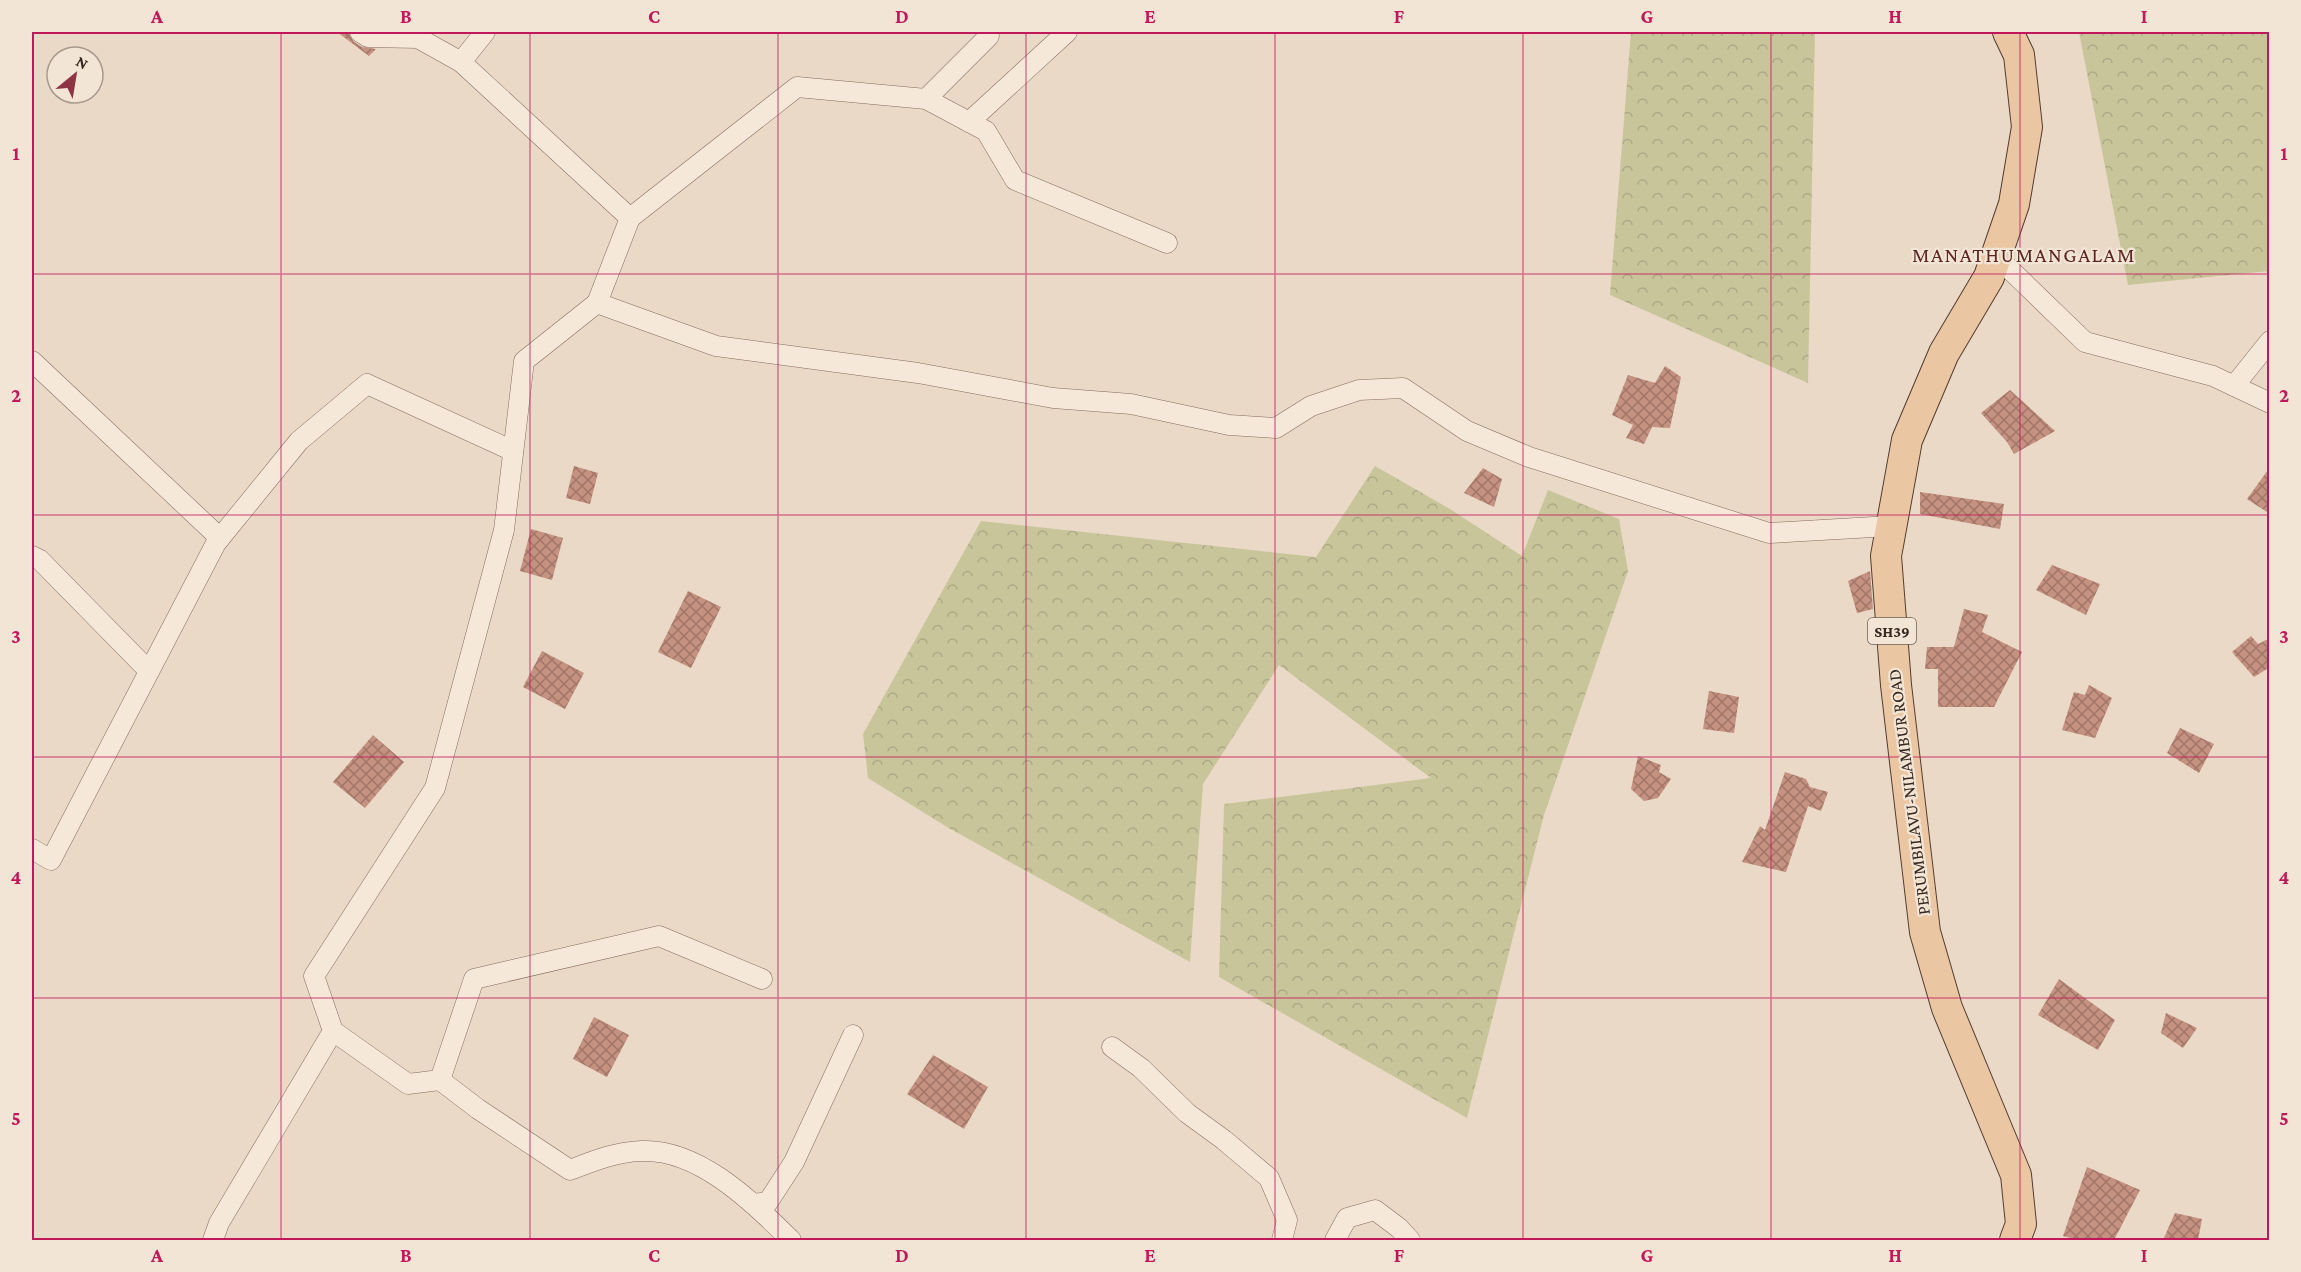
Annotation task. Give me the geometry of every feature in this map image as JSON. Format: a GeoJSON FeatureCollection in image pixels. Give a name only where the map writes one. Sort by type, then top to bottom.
{"type":"FeatureCollection","features":[{"type":"Feature","properties":{"kind":"main road","name":"PERUMBILAVU-NILAMBUR ROAD"},"geometry":{"type":"LineString","coordinates":[[2008,32],[2019,55],[2027,127],[2014,204],[1989,277],[1944,353],[1906,440],[1886,556],[1896,685],[1925,932],[1947,1008],[2016,1175],[2021,1224],[2015,1240]]}},
{"type":"Feature","properties":{"kind":"street"},"geometry":{"type":"LineString","coordinates":[[360,32],[368,37],[418,38],[461,62],[630,218]]}},
{"type":"Feature","properties":{"kind":"street"},"geometry":{"type":"LineString","coordinates":[[461,62],[485,32]]}},
{"type":"Feature","properties":{"kind":"street"},"geometry":{"type":"LineString","coordinates":[[969,122],[1067,32]]}},
{"type":"Feature","properties":{"kind":"street"},"geometry":{"type":"LineString","coordinates":[[926,99],[986,33]]}},
{"type":"Feature","properties":{"kind":"street"},"geometry":{"type":"LineString","coordinates":[[791,1240],[754,1204],[714,1174],[675,1154],[642,1150],[602,1157],[570,1170],[478,1109],[441,1080],[408,1084],[333,1031],[314,976],[435,788],[504,530],[524,361],[597,303],[630,218],[797,87],[926,99],[986,131],[1015,180],[1167,243]]}},
{"type":"Feature","properties":{"kind":"street"},"geometry":{"type":"LineString","coordinates":[[1996,256],[2085,342],[2213,376],[2270,404]]}},
{"type":"Feature","properties":{"kind":"street"},"geometry":{"type":"LineString","coordinates":[[597,303],[716,346],[918,373],[1053,398],[1131,404],[1229,425],[1276,428],[1311,406],[1359,390],[1403,388],[1467,431],[1529,457],[1769,533],[1892,526]]}},
{"type":"Feature","properties":{"kind":"street"},"geometry":{"type":"LineString","coordinates":[[2234,386],[2270,341]]}},
{"type":"Feature","properties":{"kind":"street"},"geometry":{"type":"LineString","coordinates":[[32,361],[220,538]]}},
{"type":"Feature","properties":{"kind":"street"},"geometry":{"type":"LineString","coordinates":[[32,849],[51,860],[220,538],[299,441],[367,384],[513,451]]}},
{"type":"Feature","properties":{"kind":"street"},"geometry":{"type":"LineString","coordinates":[[32,556],[40,560],[149,671]]}},
{"type":"Feature","properties":{"kind":"street"},"geometry":{"type":"LineString","coordinates":[[441,1080],[474,979],[659,936],[762,979]]}},
{"type":"Feature","properties":{"kind":"street"},"geometry":{"type":"LineString","coordinates":[[213,1240],[219,1223],[333,1031]]}},
{"type":"Feature","properties":{"kind":"street"},"geometry":{"type":"LineString","coordinates":[[754,1204],[768,1202],[794,1162],[853,1035]]}},
{"type":"Feature","properties":{"kind":"street"},"geometry":{"type":"LineString","coordinates":[[1112,1047],[1141,1068],[1187,1113],[1224,1140],[1269,1178],[1287,1220],[1281,1240]]}},
{"type":"Feature","properties":{"kind":"street"},"geometry":{"type":"LineString","coordinates":[[1335,1240],[1347,1218],[1375,1210],[1399,1228],[1410,1240]]}},
{"type":"Feature","properties":{"kind":"green space"},"geometry":{"type":"Polygon","coordinates":[[[1631,32],[1815,32],[1808,383],[1610,295],[1631,32]]]}},
{"type":"Feature","properties":{"kind":"green space"},"geometry":{"type":"Polygon","coordinates":[[[2079,32],[2269,32],[2269,271],[2128,285],[2079,32]]]}},
{"type":"Feature","properties":{"kind":"green space"},"geometry":{"type":"Polygon","coordinates":[[[1375,466],[1450,509],[1522,556],[1548,490],[1619,519],[1628,571],[1544,815],[1467,1118],[1219,977],[1224,804],[1431,778],[1279,665],[1203,784],[1190,962],[947,827],[868,778],[863,734],[981,521],[1316,557],[1375,466]]]}},
{"type":"Feature","properties":{"kind":"building"},"geometry":{"type":"Polygon","coordinates":[[[337,32],[348,32],[354,42],[362,47],[376,49],[369,56],[337,32]]]}},
{"type":"Feature","properties":{"kind":"building"},"geometry":{"type":"Polygon","coordinates":[[[1665,366],[1681,377],[1670,428],[1652,427],[1644,444],[1626,438],[1633,425],[1612,415],[1628,375],[1655,383],[1665,366]]]}},
{"type":"Feature","properties":{"kind":"building"},"geometry":{"type":"Polygon","coordinates":[[[2010,390],[2055,431],[2014,454],[2007,442],[1981,413],[2010,390]]]}},
{"type":"Feature","properties":{"kind":"building"},"geometry":{"type":"Polygon","coordinates":[[[574,466],[598,473],[590,504],[566,498],[574,466]]]}},
{"type":"Feature","properties":{"kind":"building"},"geometry":{"type":"Polygon","coordinates":[[[2270,467],[2270,514],[2247,499],[2270,467]]]}},
{"type":"Feature","properties":{"kind":"building"},"geometry":{"type":"Polygon","coordinates":[[[1483,468],[1502,479],[1494,507],[1464,493],[1483,468]]]}},
{"type":"Feature","properties":{"kind":"building"},"geometry":{"type":"Polygon","coordinates":[[[1920,492],[2004,504],[2000,529],[1920,514],[1920,492]]]}},
{"type":"Feature","properties":{"kind":"building"},"geometry":{"type":"Polygon","coordinates":[[[531,529],[563,538],[552,580],[520,571],[531,529]]]}},
{"type":"Feature","properties":{"kind":"building"},"geometry":{"type":"Polygon","coordinates":[[[2052,565],[2100,584],[2086,615],[2036,590],[2052,565]]]}},
{"type":"Feature","properties":{"kind":"building"},"geometry":{"type":"Polygon","coordinates":[[[1870,571],[1873,609],[1857,613],[1848,581],[1870,571]]]}},
{"type":"Feature","properties":{"kind":"building"},"geometry":{"type":"Polygon","coordinates":[[[688,591],[721,607],[691,668],[658,652],[688,591]]]}},
{"type":"Feature","properties":{"kind":"building"},"geometry":{"type":"Polygon","coordinates":[[[1964,609],[1988,615],[1982,632],[2022,652],[1994,707],[1938,707],[1938,669],[1925,669],[1927,647],[1954,647],[1964,609]]]}},
{"type":"Feature","properties":{"kind":"building"},"geometry":{"type":"Polygon","coordinates":[[[2251,636],[2258,644],[2270,638],[2270,667],[2254,677],[2232,652],[2251,636]]]}},
{"type":"Feature","properties":{"kind":"building"},"geometry":{"type":"Polygon","coordinates":[[[542,651],[584,673],[565,709],[523,687],[542,651]]]}},
{"type":"Feature","properties":{"kind":"building"},"geometry":{"type":"Polygon","coordinates":[[[2089,685],[2112,698],[2095,738],[2062,730],[2074,692],[2085,695],[2089,685]]]}},
{"type":"Feature","properties":{"kind":"building"},"geometry":{"type":"Polygon","coordinates":[[[1709,691],[1739,697],[1734,733],[1703,729],[1709,691]]]}},
{"type":"Feature","properties":{"kind":"building"},"geometry":{"type":"Polygon","coordinates":[[[2180,728],[2214,744],[2199,773],[2167,753],[2180,728]]]}},
{"type":"Feature","properties":{"kind":"building"},"geometry":{"type":"Polygon","coordinates":[[[373,735],[404,762],[365,808],[333,782],[373,735]]]}},
{"type":"Feature","properties":{"kind":"building"},"geometry":{"type":"Polygon","coordinates":[[[1638,756],[1661,765],[1659,772],[1671,779],[1658,798],[1644,801],[1631,789],[1638,756]]]}},
{"type":"Feature","properties":{"kind":"building"},"geometry":{"type":"Polygon","coordinates":[[[1785,772],[1806,779],[1810,787],[1828,792],[1821,811],[1808,806],[1786,872],[1742,862],[1760,826],[1765,830],[1785,772]]]}},
{"type":"Feature","properties":{"kind":"building"},"geometry":{"type":"Polygon","coordinates":[[[2059,979],[2115,1020],[2098,1050],[2038,1015],[2059,979]]]}},
{"type":"Feature","properties":{"kind":"building"},"geometry":{"type":"Polygon","coordinates":[[[2166,1013],[2197,1028],[2183,1048],[2161,1033],[2166,1013]]]}},
{"type":"Feature","properties":{"kind":"building"},"geometry":{"type":"Polygon","coordinates":[[[594,1017],[629,1035],[607,1077],[573,1059],[594,1017]]]}},
{"type":"Feature","properties":{"kind":"building"},"geometry":{"type":"Polygon","coordinates":[[[933,1055],[988,1087],[964,1129],[907,1094],[933,1055]]]}},
{"type":"Feature","properties":{"kind":"building"},"geometry":{"type":"Polygon","coordinates":[[[2087,1167],[2140,1190],[2114,1240],[2078,1240],[2063,1236],[2087,1167]]]}},
{"type":"Feature","properties":{"kind":"building"},"geometry":{"type":"Polygon","coordinates":[[[2175,1213],[2202,1219],[2198,1240],[2163,1240],[2175,1213]]]}},
{"type":"Feature","properties":{"kind":"district","name":"MANATHUMANGALAM"},"geometry":{"type":"Point","coordinates":[2024,255]}}]}
